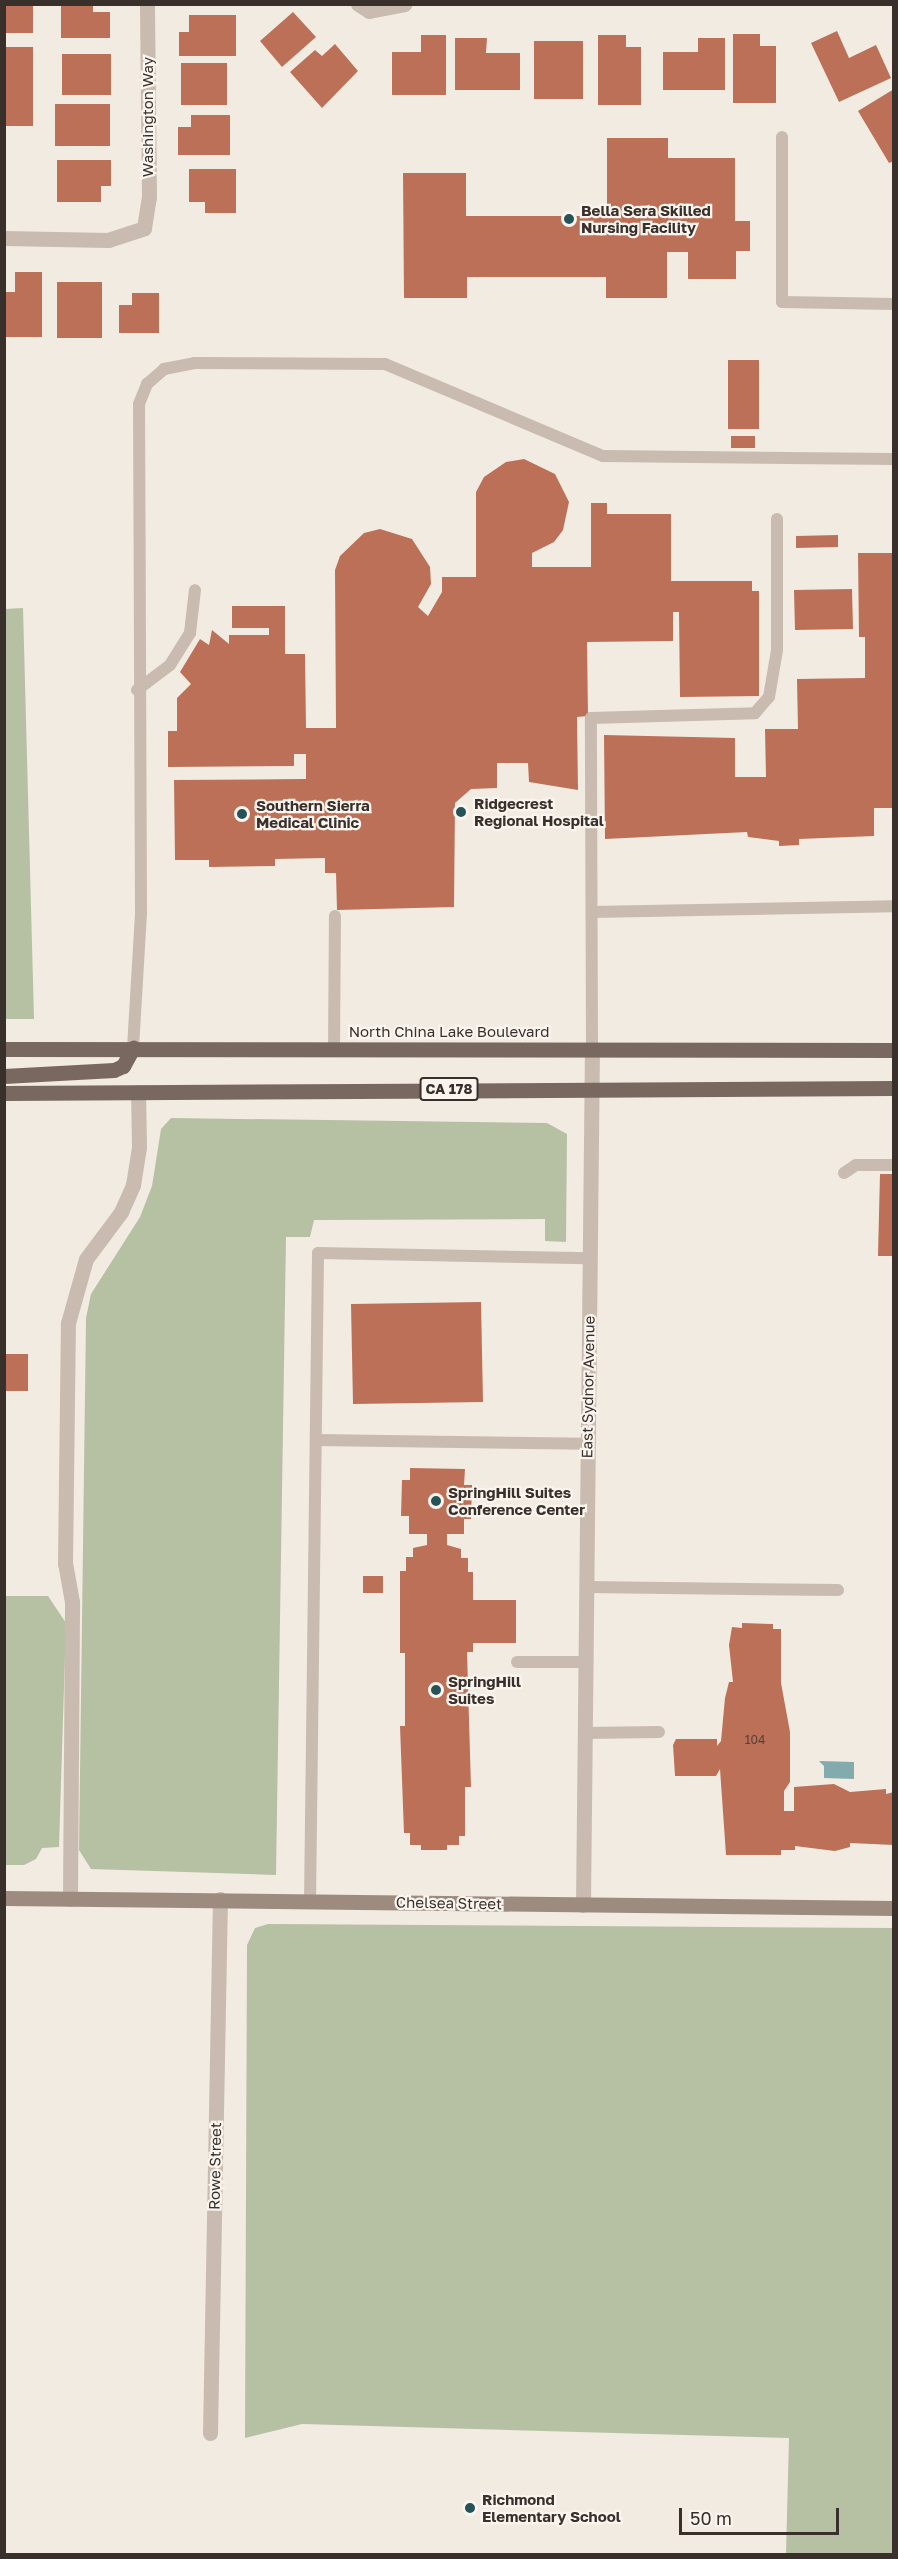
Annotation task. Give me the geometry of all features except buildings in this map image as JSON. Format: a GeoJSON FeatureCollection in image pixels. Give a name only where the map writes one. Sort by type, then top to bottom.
{"type":"FeatureCollection","features":[{"type":"Feature","properties":{"kind":"main road"},"geometry":{"type":"LineString","coordinates":[[4,1076],[114,1070],[123,1066],[133,1048]]}},
{"type":"Feature","properties":{"kind":"main road","name":"North China Lake Boulevard"},"geometry":{"type":"LineString","coordinates":[[4,1049],[894,1050]]}},
{"type":"Feature","properties":{"kind":"main road","name":"CA 178"},"geometry":{"type":"LineString","coordinates":[[4,1093],[894,1088]]}},
{"type":"Feature","properties":{"kind":"street","name":"Washington Way"},"geometry":{"type":"LineString","coordinates":[[4,237],[108,240],[144,228],[150,197],[147,4]]}},
{"type":"Feature","properties":{"kind":"street"},"geometry":{"type":"LineString","coordinates":[[358,4],[369,11],[404,4]]}},
{"type":"Feature","properties":{"kind":"street","name":"East Sydnor Avenue"},"geometry":{"type":"LineString","coordinates":[[583,1905],[592,1049]]}},
{"type":"Feature","properties":{"kind":"street"},"geometry":{"type":"LineString","coordinates":[[70,1899],[72,1602],[65,1564],[68,1323],[86,1259],[121,1212],[133,1185],[138,1092]]}},
{"type":"Feature","properties":{"kind":"street","name":"Chelsea Street"},"geometry":{"type":"LineString","coordinates":[[4,1898],[894,1908]]}},
{"type":"Feature","properties":{"kind":"street","name":"Rowe Street"},"geometry":{"type":"LineString","coordinates":[[210,2433],[220,1899]]}},
{"type":"Feature","properties":{"kind":"lane"},"geometry":{"type":"LineString","coordinates":[[782,137],[782,302],[894,304]]}},
{"type":"Feature","properties":{"kind":"lane"},"geometry":{"type":"LineString","coordinates":[[133,1048],[141,914],[137,690],[139,404],[147,384],[164,369],[194,363],[385,364],[603,456],[894,459]]}},
{"type":"Feature","properties":{"kind":"lane"},"geometry":{"type":"LineString","coordinates":[[592,1049],[591,718],[755,713],[769,697],[777,650],[777,519]]}},
{"type":"Feature","properties":{"kind":"lane"},"geometry":{"type":"LineString","coordinates":[[137,690],[170,665],[189,633],[195,590]]}},
{"type":"Feature","properties":{"kind":"lane"},"geometry":{"type":"LineString","coordinates":[[592,912],[894,906]]}},
{"type":"Feature","properties":{"kind":"lane"},"geometry":{"type":"LineString","coordinates":[[334,1051],[335,916]]}},
{"type":"Feature","properties":{"kind":"lane"},"geometry":{"type":"LineString","coordinates":[[844,1173],[856,1165],[894,1165]]}},
{"type":"Feature","properties":{"kind":"lane"},"geometry":{"type":"LineString","coordinates":[[310,1901],[318,1253],[590,1257]]}},
{"type":"Feature","properties":{"kind":"lane"},"geometry":{"type":"LineString","coordinates":[[316,1440],[587,1444]]}},
{"type":"Feature","properties":{"kind":"lane"},"geometry":{"type":"LineString","coordinates":[[586,1587],[838,1590]]}},
{"type":"Feature","properties":{"kind":"lane"},"geometry":{"type":"LineString","coordinates":[[517,1662],[585,1662]]}},
{"type":"Feature","properties":{"kind":"lane"},"geometry":{"type":"LineString","coordinates":[[584,1733],[659,1732]]}},
{"type":"Feature","properties":{"kind":"green space"},"geometry":{"type":"Polygon","coordinates":[[[23,608],[34,1019],[5,1019],[4,609],[23,608]]]}},
{"type":"Feature","properties":{"kind":"green space"},"geometry":{"type":"Polygon","coordinates":[[[171,1118],[547,1123],[567,1134],[566,1242],[545,1241],[545,1219],[314,1220],[310,1237],[286,1237],[276,1875],[91,1869],[79,1850],[86,1318],[91,1294],[140,1217],[152,1186],[161,1129],[171,1118]]]}},
{"type":"Feature","properties":{"kind":"green space"},"geometry":{"type":"Polygon","coordinates":[[[5,1596],[48,1596],[66,1623],[59,1847],[42,1848],[36,1859],[24,1865],[5,1865],[5,1596]]]}},
{"type":"Feature","properties":{"kind":"green space"},"geometry":{"type":"Polygon","coordinates":[[[268,1924],[893,1928],[893,2554],[786,2554],[789,2438],[302,2424],[245,2438],[247,1945],[255,1928],[268,1924]]]}},
{"type":"Feature","properties":{"kind":"water"},"geometry":{"type":"Polygon","coordinates":[[[819,1761],[854,1762],[854,1779],[824,1778],[824,1766],[819,1761]]]}},
{"type":"Feature","properties":{"kind":"place","name":"Bella Sera Skilled Nursing Facility"},"geometry":{"type":"Point","coordinates":[569,219]}},
{"type":"Feature","properties":{"kind":"place","name":"Ridgecrest Regional Hospital"},"geometry":{"type":"Point","coordinates":[461,812]}},
{"type":"Feature","properties":{"kind":"place","name":"Southern Sierra Medical Clinic"},"geometry":{"type":"Point","coordinates":[242,814]}},
{"type":"Feature","properties":{"kind":"place","name":"SpringHill Suites Conference Center"},"geometry":{"type":"Point","coordinates":[436,1501]}},
{"type":"Feature","properties":{"kind":"place","name":"SpringHill Suites"},"geometry":{"type":"Point","coordinates":[436,1690]}},
{"type":"Feature","properties":{"kind":"place","name":"Richmond Elementary School"},"geometry":{"type":"Point","coordinates":[470,2508]}}]}
